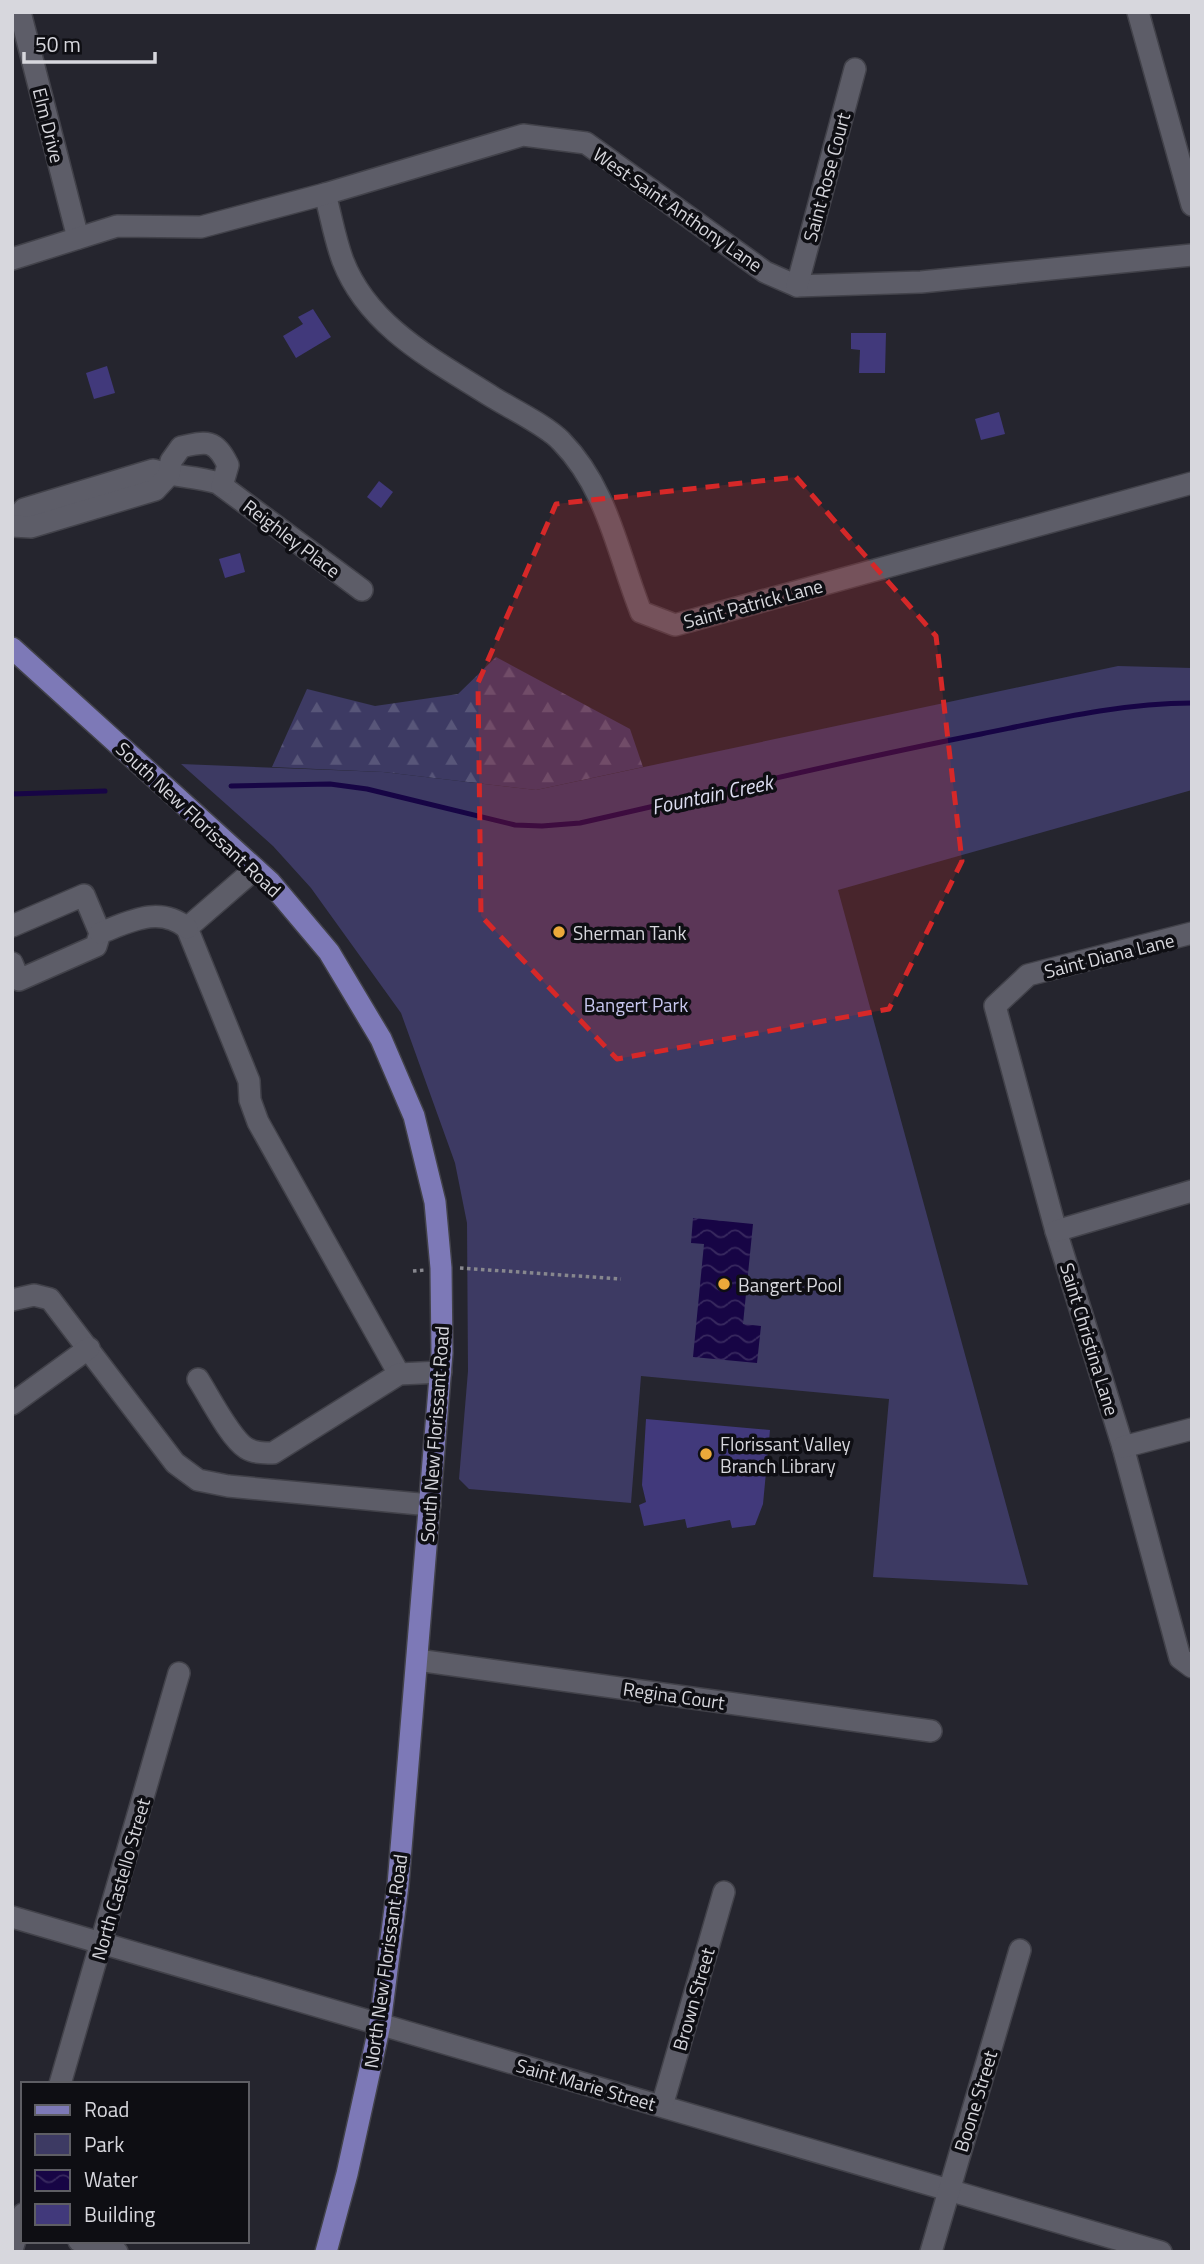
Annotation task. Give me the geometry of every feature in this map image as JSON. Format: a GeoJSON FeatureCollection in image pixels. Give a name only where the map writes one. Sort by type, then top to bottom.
{"type":"FeatureCollection","features":[{"type":"Feature","properties":{"kind":"main road","name":"South New Florissant Road"},"geometry":{"type":"LineString","coordinates":[[12,648],[270,882],[329,952],[381,1039],[414,1115],[435,1202],[441,1268],[441,1372],[409,1749]]}},
{"type":"Feature","properties":{"kind":"main road","name":"North New Florissant Road"},"geometry":{"type":"LineString","coordinates":[[326,2252],[347,2174],[380,2024],[397,1885],[409,1749]]}},
{"type":"Feature","properties":{"kind":"street","name":"Elm Drive"},"geometry":{"type":"LineString","coordinates":[[20,12],[78,238]]}},
{"type":"Feature","properties":{"kind":"street"},"geometry":{"type":"LineString","coordinates":[[1138,12],[1192,205]]}},
{"type":"Feature","properties":{"kind":"street","name":"Saint Rose Court"},"geometry":{"type":"LineString","coordinates":[[797,286],[855,69]]}},
{"type":"Feature","properties":{"kind":"street","name":"West Saint Anthony Lane"},"geometry":{"type":"LineString","coordinates":[[12,259],[117,226],[201,227],[325,194],[523,135],[586,143],[765,271],[797,286],[921,282],[1192,255]]}},
{"type":"Feature","properties":{"kind":"street","name":"Saint Patrick Lane"},"geometry":{"type":"LineString","coordinates":[[325,194],[344,262],[371,309],[408,344],[559,439],[589,476],[616,534],[641,612],[674,625],[1192,483]]}},
{"type":"Feature","properties":{"kind":"street"},"geometry":{"type":"LineString","coordinates":[[169,475],[171,461],[181,447],[202,442],[212,444],[220,450],[228,465],[222,486]]}},
{"type":"Feature","properties":{"kind":"street","name":"Reighley Place"},"geometry":{"type":"LineString","coordinates":[[12,525],[24,509],[88,500],[153,470],[169,475],[198,477],[222,486],[362,590]]}},
{"type":"Feature","properties":{"kind":"street"},"geometry":{"type":"LineString","coordinates":[[187,928],[255,869]]}},
{"type":"Feature","properties":{"kind":"street"},"geometry":{"type":"LineString","coordinates":[[12,926],[84,895],[100,933],[96,946],[19,980],[12,963]]}},
{"type":"Feature","properties":{"kind":"street"},"geometry":{"type":"LineString","coordinates":[[100,933],[145,916],[176,919],[187,928],[249,1081],[250,1100],[257,1122],[399,1374]]}},
{"type":"Feature","properties":{"kind":"street","name":"Saint Diana Lane"},"geometry":{"type":"LineString","coordinates":[[995,1006],[1028,975],[1192,933]]}},
{"type":"Feature","properties":{"kind":"street","name":"Saint Christina Lane"},"geometry":{"type":"LineString","coordinates":[[995,1006],[1056,1231],[1123,1447],[1180,1658],[1192,1667]]}},
{"type":"Feature","properties":{"kind":"street"},"geometry":{"type":"LineString","coordinates":[[1056,1231],[1192,1191]]}},
{"type":"Feature","properties":{"kind":"street"},"geometry":{"type":"LineString","coordinates":[[12,1300],[34,1295],[50,1299],[175,1463],[198,1480],[228,1486],[430,1505]]}},
{"type":"Feature","properties":{"kind":"street"},"geometry":{"type":"LineString","coordinates":[[12,1404],[89,1348]]}},
{"type":"Feature","properties":{"kind":"street"},"geometry":{"type":"LineString","coordinates":[[198,1379],[237,1440],[246,1448],[260,1454],[273,1453],[399,1374],[441,1372]]}},
{"type":"Feature","properties":{"kind":"street"},"geometry":{"type":"LineString","coordinates":[[1123,1447],[1192,1429]]}},
{"type":"Feature","properties":{"kind":"street","name":"Regina Court"},"geometry":{"type":"LineString","coordinates":[[416,1660],[931,1731]]}},
{"type":"Feature","properties":{"kind":"street","name":"North Castello Street"},"geometry":{"type":"LineString","coordinates":[[61,2082],[178,1673]]}},
{"type":"Feature","properties":{"kind":"street","name":"Brown Street"},"geometry":{"type":"LineString","coordinates":[[662,2106],[724,1892]]}},
{"type":"Feature","properties":{"kind":"street","name":"Saint Marie Street"},"geometry":{"type":"LineString","coordinates":[[12,1917],[1161,2252]]}},
{"type":"Feature","properties":{"kind":"street","name":"Boone Street"},"geometry":{"type":"LineString","coordinates":[[931,2252],[1020,1950]]}},
{"type":"Feature","properties":{"kind":"street"},"geometry":{"type":"LineString","coordinates":[[12,2250],[19,2222]]}},
{"type":"Feature","properties":{"kind":"street"},"geometry":{"type":"LineString","coordinates":[[86,2243],[117,2252]]}},
{"type":"Feature","properties":{"kind":"path"},"geometry":{"type":"LineString","coordinates":[[413,1271],[468,1268],[621,1279]]}},
{"type":"Feature","properties":{"kind":"highlighted area"},"geometry":{"type":"Polygon","coordinates":[[[796,477],[936,636],[962,861],[889,1009],[617,1059],[481,916],[478,683],[556,504],[796,477]]]}},
{"type":"Feature","properties":{"kind":"green space"},"geometry":{"type":"Polygon","coordinates":[[[496,657],[630,729],[643,767],[536,790],[383,772],[272,767],[307,689],[375,706],[458,694],[496,657]]]}},
{"type":"Feature","properties":{"kind":"green space","name":"Bangert Park"},"geometry":{"type":"Polygon","coordinates":[[[1118,666],[1192,668],[1192,790],[838,890],[1028,1585],[873,1577],[889,1399],[641,1376],[631,1503],[469,1489],[459,1479],[468,1371],[467,1223],[455,1163],[401,1013],[311,888],[273,846],[181,764],[383,772],[536,790],[1118,666]]]}},
{"type":"Feature","properties":{"kind":"water","name":"Bangert Pool"},"geometry":{"type":"Polygon","coordinates":[[[693,1218],[753,1224],[743,1324],[761,1326],[757,1363],[693,1357],[704,1244],[691,1243],[693,1218]]]}},
{"type":"Feature","properties":{"kind":"building"},"geometry":{"type":"Polygon","coordinates":[[[313,309],[331,337],[296,358],[283,336],[303,324],[298,317],[313,309]]]}},
{"type":"Feature","properties":{"kind":"building"},"geometry":{"type":"Polygon","coordinates":[[[851,333],[886,333],[885,373],[859,373],[860,350],[851,349],[851,333]]]}},
{"type":"Feature","properties":{"kind":"building"},"geometry":{"type":"Polygon","coordinates":[[[107,366],[115,393],[94,399],[86,373],[107,366]]]}},
{"type":"Feature","properties":{"kind":"building"},"geometry":{"type":"Polygon","coordinates":[[[999,412],[1005,434],[981,440],[975,419],[999,412]]]}},
{"type":"Feature","properties":{"kind":"building"},"geometry":{"type":"Polygon","coordinates":[[[379,481],[393,492],[381,508],[367,497],[379,481]]]}},
{"type":"Feature","properties":{"kind":"building"},"geometry":{"type":"Polygon","coordinates":[[[240,553],[245,572],[225,578],[219,559],[240,553]]]}},
{"type":"Feature","properties":{"kind":"building","name":"Florissant Valley Branch Library"},"geometry":{"type":"Polygon","coordinates":[[[646,1419],[770,1430],[763,1504],[755,1525],[732,1528],[730,1520],[687,1528],[685,1519],[644,1526],[639,1505],[646,1502],[642,1485],[646,1419]]]}},
{"type":"Feature","properties":{"kind":"waterway","name":"Fountain Creek"},"geometry":{"type":"LineString","coordinates":[[231,786],[330,784],[367,789],[515,825],[580,823],[1059,718],[1112,709],[1192,703]]}},
{"type":"Feature","properties":{"kind":"waterway","name":"Fountain Creek"},"geometry":{"type":"LineString","coordinates":[[12,794],[105,791]]}},
{"type":"Feature","properties":{"kind":"place","name":"Sherman Tank"},"geometry":{"type":"Point","coordinates":[559,932]}},
{"type":"Feature","properties":{"kind":"place","name":"Bangert Pool"},"geometry":{"type":"Point","coordinates":[724,1284]}},
{"type":"Feature","properties":{"kind":"place","name":"Florissant Valley Branch Library"},"geometry":{"type":"Point","coordinates":[706,1454]}}]}
